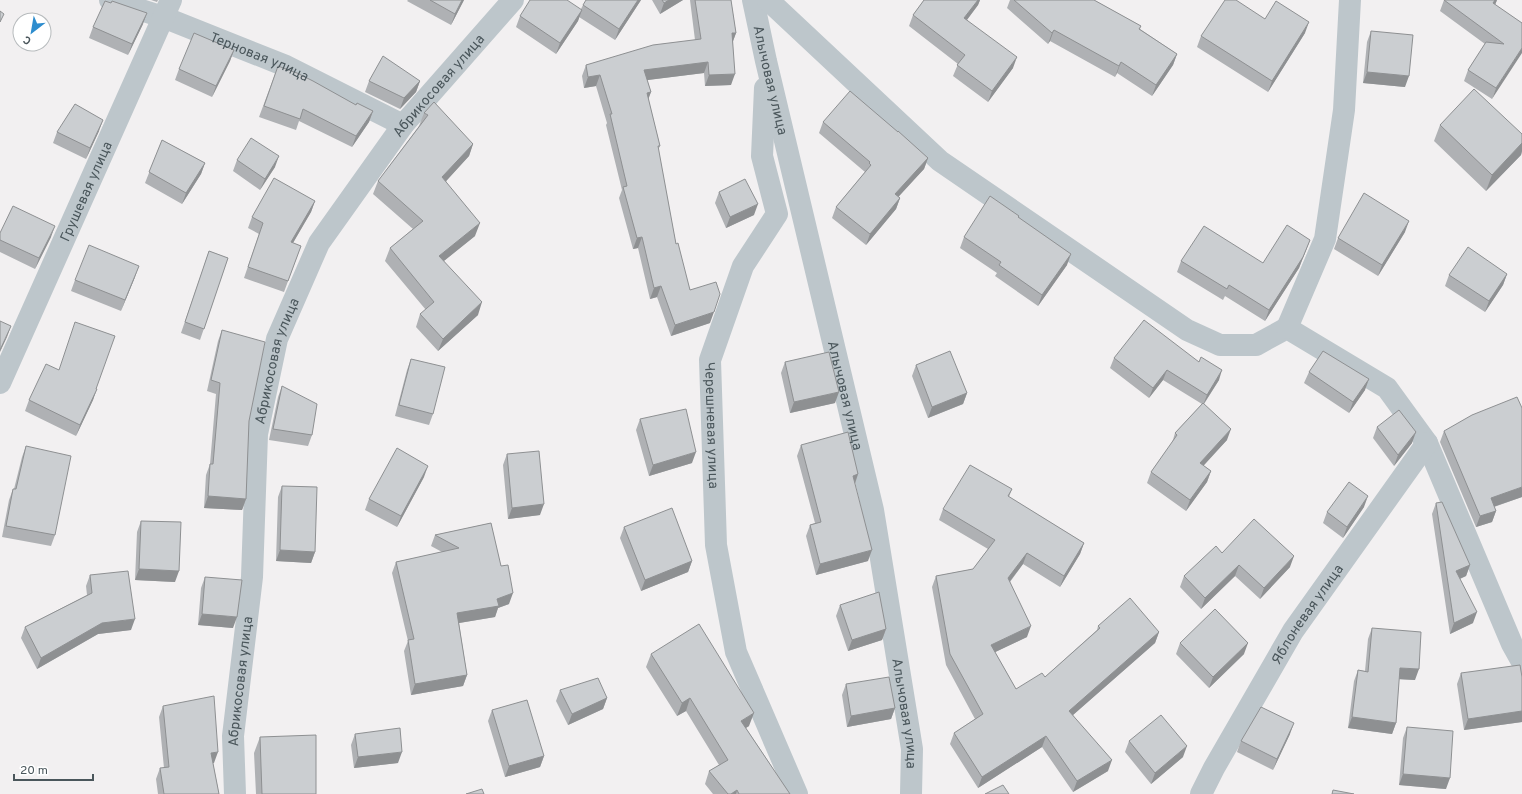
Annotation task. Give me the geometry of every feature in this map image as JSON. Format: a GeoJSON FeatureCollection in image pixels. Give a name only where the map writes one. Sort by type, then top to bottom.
{"type":"FeatureCollection","features":[{"type":"Feature","properties":{"kind":"street","name":"Терновая улица"},"geometry":{"type":"LineString","coordinates":[[110,0],[167,9],[286,66],[403,125]]}},
{"type":"Feature","properties":{"kind":"street","name":"Абрикосовая улица"},"geometry":{"type":"LineString","coordinates":[[235,794],[233,736],[252,577],[257,434],[277,339],[319,243],[403,125],[513,0]]}},
{"type":"Feature","properties":{"kind":"street","name":"Алычовая улица"},"geometry":{"type":"LineString","coordinates":[[753,0],[766,61],[873,510],[912,749],[911,794]]}},
{"type":"Feature","properties":{"kind":"street"},"geometry":{"type":"LineString","coordinates":[[768,0],[940,161],[1187,330],[1220,345],[1256,345],[1287,328],[1325,238],[1344,110],[1350,0]]}},
{"type":"Feature","properties":{"kind":"street","name":"Грушевая улица"},"geometry":{"type":"LineString","coordinates":[[0,383],[167,9]]}},
{"type":"Feature","properties":{"kind":"street","name":"Черешневая улица"},"geometry":{"type":"LineString","coordinates":[[766,61],[762,156],[777,214],[743,266],[710,360],[716,546],[736,652],[797,794]]}},
{"type":"Feature","properties":{"kind":"street"},"geometry":{"type":"LineString","coordinates":[[1287,328],[1387,388],[1427,443],[1512,644],[1522,662]]}},
{"type":"Feature","properties":{"kind":"street","name":"Яблоневая улица"},"geometry":{"type":"LineString","coordinates":[[1201,794],[1214,768],[1294,632],[1427,443]]}},
{"type":"Feature","properties":{"kind":"building"},"geometry":{"type":"Polygon","coordinates":[[[430,0],[462,0],[455,14],[430,0]]]}},
{"type":"Feature","properties":{"kind":"building"},"geometry":{"type":"Polygon","coordinates":[[[530,0],[567,0],[582,10],[560,43],[520,16],[530,0]]]}},
{"type":"Feature","properties":{"kind":"building"},"geometry":{"type":"Polygon","coordinates":[[[586,0],[638,0],[619,29],[583,5],[586,0]]]}},
{"type":"Feature","properties":{"kind":"building"},"geometry":{"type":"Polygon","coordinates":[[[662,0],[669,0],[664,3],[662,0]]]}},
{"type":"Feature","properties":{"kind":"building"},"geometry":{"type":"Polygon","coordinates":[[[695,0],[731,0],[736,33],[732,33],[735,74],[709,75],[708,62],[644,70],[651,92],[647,93],[660,146],[658,146],[676,244],[678,243],[690,290],[716,282],[720,294],[714,312],[675,325],[661,286],[654,288],[642,237],[637,238],[623,187],[627,186],[610,114],[612,114],[600,75],[588,77],[586,65],[653,45],[701,39],[695,0]]]}},
{"type":"Feature","properties":{"kind":"building"},"geometry":{"type":"Polygon","coordinates":[[[924,0],[978,0],[964,18],[1017,57],[992,91],[957,65],[965,55],[913,15],[924,0]]]}},
{"type":"Feature","properties":{"kind":"building"},"geometry":{"type":"Polygon","coordinates":[[[1014,0],[1094,0],[1141,26],[1139,29],[1177,54],[1156,85],[1121,62],[1119,66],[1054,30],[1052,33],[1014,0]]]}},
{"type":"Feature","properties":{"kind":"building"},"geometry":{"type":"Polygon","coordinates":[[[1225,0],[1236,0],[1265,19],[1276,1],[1309,22],[1272,81],[1201,36],[1225,0]]]}},
{"type":"Feature","properties":{"kind":"building"},"geometry":{"type":"Polygon","coordinates":[[[1444,0],[1495,0],[1493,3],[1522,23],[1522,48],[1496,88],[1468,70],[1486,42],[1504,44],[1444,0]]]}},
{"type":"Feature","properties":{"kind":"building"},"geometry":{"type":"Polygon","coordinates":[[[105,1],[111,3],[112,1],[147,13],[132,44],[93,27],[105,1]]]}},
{"type":"Feature","properties":{"kind":"building"},"geometry":{"type":"Polygon","coordinates":[[[0,11],[4,14],[0,22],[0,11]]]}},
{"type":"Feature","properties":{"kind":"building"},"geometry":{"type":"Polygon","coordinates":[[[1371,31],[1413,35],[1409,76],[1367,72],[1371,31]]]}},
{"type":"Feature","properties":{"kind":"building"},"geometry":{"type":"Polygon","coordinates":[[[194,33],[234,50],[216,86],[179,69],[194,33]]]}},
{"type":"Feature","properties":{"kind":"building"},"geometry":{"type":"Polygon","coordinates":[[[383,56],[420,81],[404,98],[369,81],[383,56]]]}},
{"type":"Feature","properties":{"kind":"building"},"geometry":{"type":"Polygon","coordinates":[[[278,66],[313,81],[356,105],[357,103],[373,111],[356,136],[303,109],[300,119],[264,106],[278,66]]]}},
{"type":"Feature","properties":{"kind":"building"},"geometry":{"type":"Polygon","coordinates":[[[1474,89],[1522,134],[1522,143],[1492,175],[1440,125],[1474,89]]]}},
{"type":"Feature","properties":{"kind":"building"},"geometry":{"type":"Polygon","coordinates":[[[850,91],[928,158],[895,194],[900,198],[870,234],[836,207],[871,165],[869,163],[870,162],[823,122],[850,91]]]}},
{"type":"Feature","properties":{"kind":"building"},"geometry":{"type":"Polygon","coordinates":[[[434,102],[473,144],[442,177],[480,223],[439,256],[482,302],[443,339],[420,314],[434,302],[390,248],[423,221],[378,181],[428,115],[424,113],[434,102]]]}},
{"type":"Feature","properties":{"kind":"building"},"geometry":{"type":"Polygon","coordinates":[[[75,104],[103,120],[90,148],[57,132],[75,104]]]}},
{"type":"Feature","properties":{"kind":"building"},"geometry":{"type":"Polygon","coordinates":[[[251,138],[279,156],[265,179],[237,160],[251,138]]]}},
{"type":"Feature","properties":{"kind":"building"},"geometry":{"type":"Polygon","coordinates":[[[162,140],[205,163],[186,193],[149,172],[162,140]]]}},
{"type":"Feature","properties":{"kind":"building"},"geometry":{"type":"Polygon","coordinates":[[[274,178],[315,201],[291,242],[301,246],[288,281],[248,267],[263,223],[252,217],[274,178]]]}},
{"type":"Feature","properties":{"kind":"building"},"geometry":{"type":"Polygon","coordinates":[[[745,179],[758,204],[730,217],[719,192],[745,179]]]}},
{"type":"Feature","properties":{"kind":"building"},"geometry":{"type":"Polygon","coordinates":[[[1364,193],[1409,221],[1382,265],[1338,238],[1364,193]]]}},
{"type":"Feature","properties":{"kind":"building"},"geometry":{"type":"Polygon","coordinates":[[[990,196],[1071,254],[1042,295],[999,265],[1001,262],[964,237],[990,196]]]}},
{"type":"Feature","properties":{"kind":"building"},"geometry":{"type":"Polygon","coordinates":[[[13,206],[55,226],[39,258],[0,240],[0,233],[13,206]]]}},
{"type":"Feature","properties":{"kind":"building"},"geometry":{"type":"Polygon","coordinates":[[[1287,225],[1310,240],[1303,257],[1269,310],[1229,285],[1227,289],[1181,261],[1204,226],[1263,263],[1287,225]]]}},
{"type":"Feature","properties":{"kind":"building"},"geometry":{"type":"Polygon","coordinates":[[[89,245],[139,266],[125,300],[75,280],[89,245]]]}},
{"type":"Feature","properties":{"kind":"building"},"geometry":{"type":"Polygon","coordinates":[[[1468,247],[1507,274],[1489,301],[1449,275],[1468,247]]]}},
{"type":"Feature","properties":{"kind":"building"},"geometry":{"type":"Polygon","coordinates":[[[209,251],[228,258],[204,329],[185,322],[209,251]]]}},
{"type":"Feature","properties":{"kind":"building"},"geometry":{"type":"Polygon","coordinates":[[[1144,320],[1199,362],[1201,357],[1222,370],[1207,395],[1167,370],[1153,388],[1114,358],[1144,320]]]}},
{"type":"Feature","properties":{"kind":"building"},"geometry":{"type":"Polygon","coordinates":[[[0,321],[11,326],[0,350],[0,321]]]}},
{"type":"Feature","properties":{"kind":"building"},"geometry":{"type":"Polygon","coordinates":[[[75,322],[115,336],[97,389],[80,425],[29,400],[46,364],[59,370],[75,322]]]}},
{"type":"Feature","properties":{"kind":"building"},"geometry":{"type":"Polygon","coordinates":[[[222,330],[265,342],[249,421],[246,499],[208,496],[210,464],[213,464],[220,383],[211,380],[222,330]]]}},
{"type":"Feature","properties":{"kind":"building"},"geometry":{"type":"Polygon","coordinates":[[[950,351],[967,393],[932,407],[916,365],[950,351]]]}},
{"type":"Feature","properties":{"kind":"building"},"geometry":{"type":"Polygon","coordinates":[[[1323,351],[1369,379],[1353,402],[1309,372],[1323,351]]]}},
{"type":"Feature","properties":{"kind":"building"},"geometry":{"type":"Polygon","coordinates":[[[829,352],[839,392],[794,402],[785,362],[829,352]]]}},
{"type":"Feature","properties":{"kind":"building"},"geometry":{"type":"Polygon","coordinates":[[[411,359],[445,367],[433,414],[399,405],[411,359]]]}},
{"type":"Feature","properties":{"kind":"building"},"geometry":{"type":"Polygon","coordinates":[[[282,386],[317,404],[312,435],[273,429],[282,386]]]}},
{"type":"Feature","properties":{"kind":"building"},"geometry":{"type":"Polygon","coordinates":[[[1517,397],[1522,408],[1522,487],[1491,498],[1496,511],[1480,516],[1444,431],[1472,415],[1517,397]]]}},
{"type":"Feature","properties":{"kind":"building"},"geometry":{"type":"Polygon","coordinates":[[[1203,403],[1231,429],[1200,463],[1211,471],[1190,500],[1151,472],[1177,435],[1175,433],[1203,403]]]}},
{"type":"Feature","properties":{"kind":"building"},"geometry":{"type":"Polygon","coordinates":[[[686,409],[696,452],[653,465],[640,419],[686,409]]]}},
{"type":"Feature","properties":{"kind":"building"},"geometry":{"type":"Polygon","coordinates":[[[1399,410],[1416,432],[1398,455],[1377,427],[1399,410]]]}},
{"type":"Feature","properties":{"kind":"building"},"geometry":{"type":"Polygon","coordinates":[[[848,432],[858,474],[853,476],[872,550],[820,564],[810,525],[821,522],[801,445],[848,432]]]}},
{"type":"Feature","properties":{"kind":"building"},"geometry":{"type":"Polygon","coordinates":[[[26,446],[71,456],[55,535],[6,526],[13,489],[16,489],[26,446]]]}},
{"type":"Feature","properties":{"kind":"building"},"geometry":{"type":"Polygon","coordinates":[[[397,448],[428,466],[401,516],[369,499],[397,448]]]}},
{"type":"Feature","properties":{"kind":"building"},"geometry":{"type":"Polygon","coordinates":[[[539,451],[544,504],[512,508],[507,454],[539,451]]]}},
{"type":"Feature","properties":{"kind":"building"},"geometry":{"type":"Polygon","coordinates":[[[970,465],[1012,489],[1008,496],[1084,543],[1064,576],[1027,553],[1008,578],[1031,626],[991,645],[1016,689],[1042,673],[1045,677],[1100,628],[1098,626],[1130,598],[1159,632],[1069,711],[1112,760],[1077,781],[1046,736],[982,777],[954,733],[983,714],[950,654],[936,576],[973,569],[995,540],[943,509],[970,465]]]}},
{"type":"Feature","properties":{"kind":"building"},"geometry":{"type":"Polygon","coordinates":[[[1349,482],[1368,496],[1347,527],[1327,512],[1349,482]]]}},
{"type":"Feature","properties":{"kind":"building"},"geometry":{"type":"Polygon","coordinates":[[[282,486],[317,487],[315,552],[280,550],[282,486]]]}},
{"type":"Feature","properties":{"kind":"building"},"geometry":{"type":"Polygon","coordinates":[[[1442,502],[1470,565],[1456,571],[1477,612],[1454,623],[1436,503],[1442,502]]]}},
{"type":"Feature","properties":{"kind":"building"},"geometry":{"type":"Polygon","coordinates":[[[672,508],[692,561],[645,580],[624,527],[672,508]]]}},
{"type":"Feature","properties":{"kind":"building"},"geometry":{"type":"Polygon","coordinates":[[[1254,519],[1294,556],[1264,588],[1239,565],[1205,598],[1184,576],[1216,546],[1222,553],[1254,519]]]}},
{"type":"Feature","properties":{"kind":"building"},"geometry":{"type":"Polygon","coordinates":[[[141,521],[181,522],[179,571],[139,569],[141,521]]]}},
{"type":"Feature","properties":{"kind":"building"},"geometry":{"type":"Polygon","coordinates":[[[491,523],[501,566],[508,565],[513,593],[497,599],[499,606],[457,613],[467,675],[415,684],[408,640],[414,639],[396,562],[459,548],[435,535],[491,523]]]}},
{"type":"Feature","properties":{"kind":"building"},"geometry":{"type":"Polygon","coordinates":[[[128,571],[135,619],[102,623],[41,658],[25,627],[92,593],[90,575],[128,571]]]}},
{"type":"Feature","properties":{"kind":"building"},"geometry":{"type":"Polygon","coordinates":[[[205,577],[242,580],[237,617],[202,614],[205,577]]]}},
{"type":"Feature","properties":{"kind":"building"},"geometry":{"type":"Polygon","coordinates":[[[879,592],[886,629],[852,640],[840,605],[879,592]]]}},
{"type":"Feature","properties":{"kind":"building"},"geometry":{"type":"Polygon","coordinates":[[[1215,609],[1248,643],[1213,677],[1180,643],[1215,609]]]}},
{"type":"Feature","properties":{"kind":"building"},"geometry":{"type":"Polygon","coordinates":[[[699,624],[754,713],[741,721],[790,794],[739,794],[737,790],[731,794],[728,794],[709,771],[728,760],[690,698],[682,703],[651,654],[699,624]]]}},
{"type":"Feature","properties":{"kind":"building"},"geometry":{"type":"Polygon","coordinates":[[[1372,628],[1421,632],[1419,669],[1400,668],[1396,723],[1352,717],[1358,670],[1368,672],[1372,628]]]}},
{"type":"Feature","properties":{"kind":"building"},"geometry":{"type":"Polygon","coordinates":[[[1520,665],[1522,677],[1522,711],[1468,719],[1461,673],[1520,665]]]}},
{"type":"Feature","properties":{"kind":"building"},"geometry":{"type":"Polygon","coordinates":[[[889,677],[895,708],[851,716],[846,684],[889,677]]]}},
{"type":"Feature","properties":{"kind":"building"},"geometry":{"type":"Polygon","coordinates":[[[598,678],[607,698],[572,714],[560,690],[598,678]]]}},
{"type":"Feature","properties":{"kind":"building"},"geometry":{"type":"Polygon","coordinates":[[[214,696],[218,752],[211,753],[219,794],[164,794],[160,768],[169,767],[163,706],[214,696]]]}},
{"type":"Feature","properties":{"kind":"building"},"geometry":{"type":"Polygon","coordinates":[[[527,700],[544,756],[509,766],[492,710],[527,700]]]}},
{"type":"Feature","properties":{"kind":"building"},"geometry":{"type":"Polygon","coordinates":[[[1261,707],[1294,723],[1277,759],[1241,741],[1261,707]]]}},
{"type":"Feature","properties":{"kind":"building"},"geometry":{"type":"Polygon","coordinates":[[[1161,715],[1187,746],[1155,773],[1129,741],[1161,715]]]}},
{"type":"Feature","properties":{"kind":"building"},"geometry":{"type":"Polygon","coordinates":[[[1407,727],[1453,731],[1450,778],[1403,774],[1407,727]]]}},
{"type":"Feature","properties":{"kind":"building"},"geometry":{"type":"Polygon","coordinates":[[[400,728],[402,752],[358,757],[355,734],[400,728]]]}},
{"type":"Feature","properties":{"kind":"building"},"geometry":{"type":"Polygon","coordinates":[[[316,735],[316,794],[262,794],[260,737],[316,735]]]}},
{"type":"Feature","properties":{"kind":"building"},"geometry":{"type":"Polygon","coordinates":[[[1003,785],[1009,794],[985,794],[1003,785]]]}},
{"type":"Feature","properties":{"kind":"building"},"geometry":{"type":"Polygon","coordinates":[[[482,789],[484,794],[466,794],[482,789]]]}},
{"type":"Feature","properties":{"kind":"building"},"geometry":{"type":"Polygon","coordinates":[[[1333,790],[1354,794],[1332,794],[1333,790]]]}}]}
